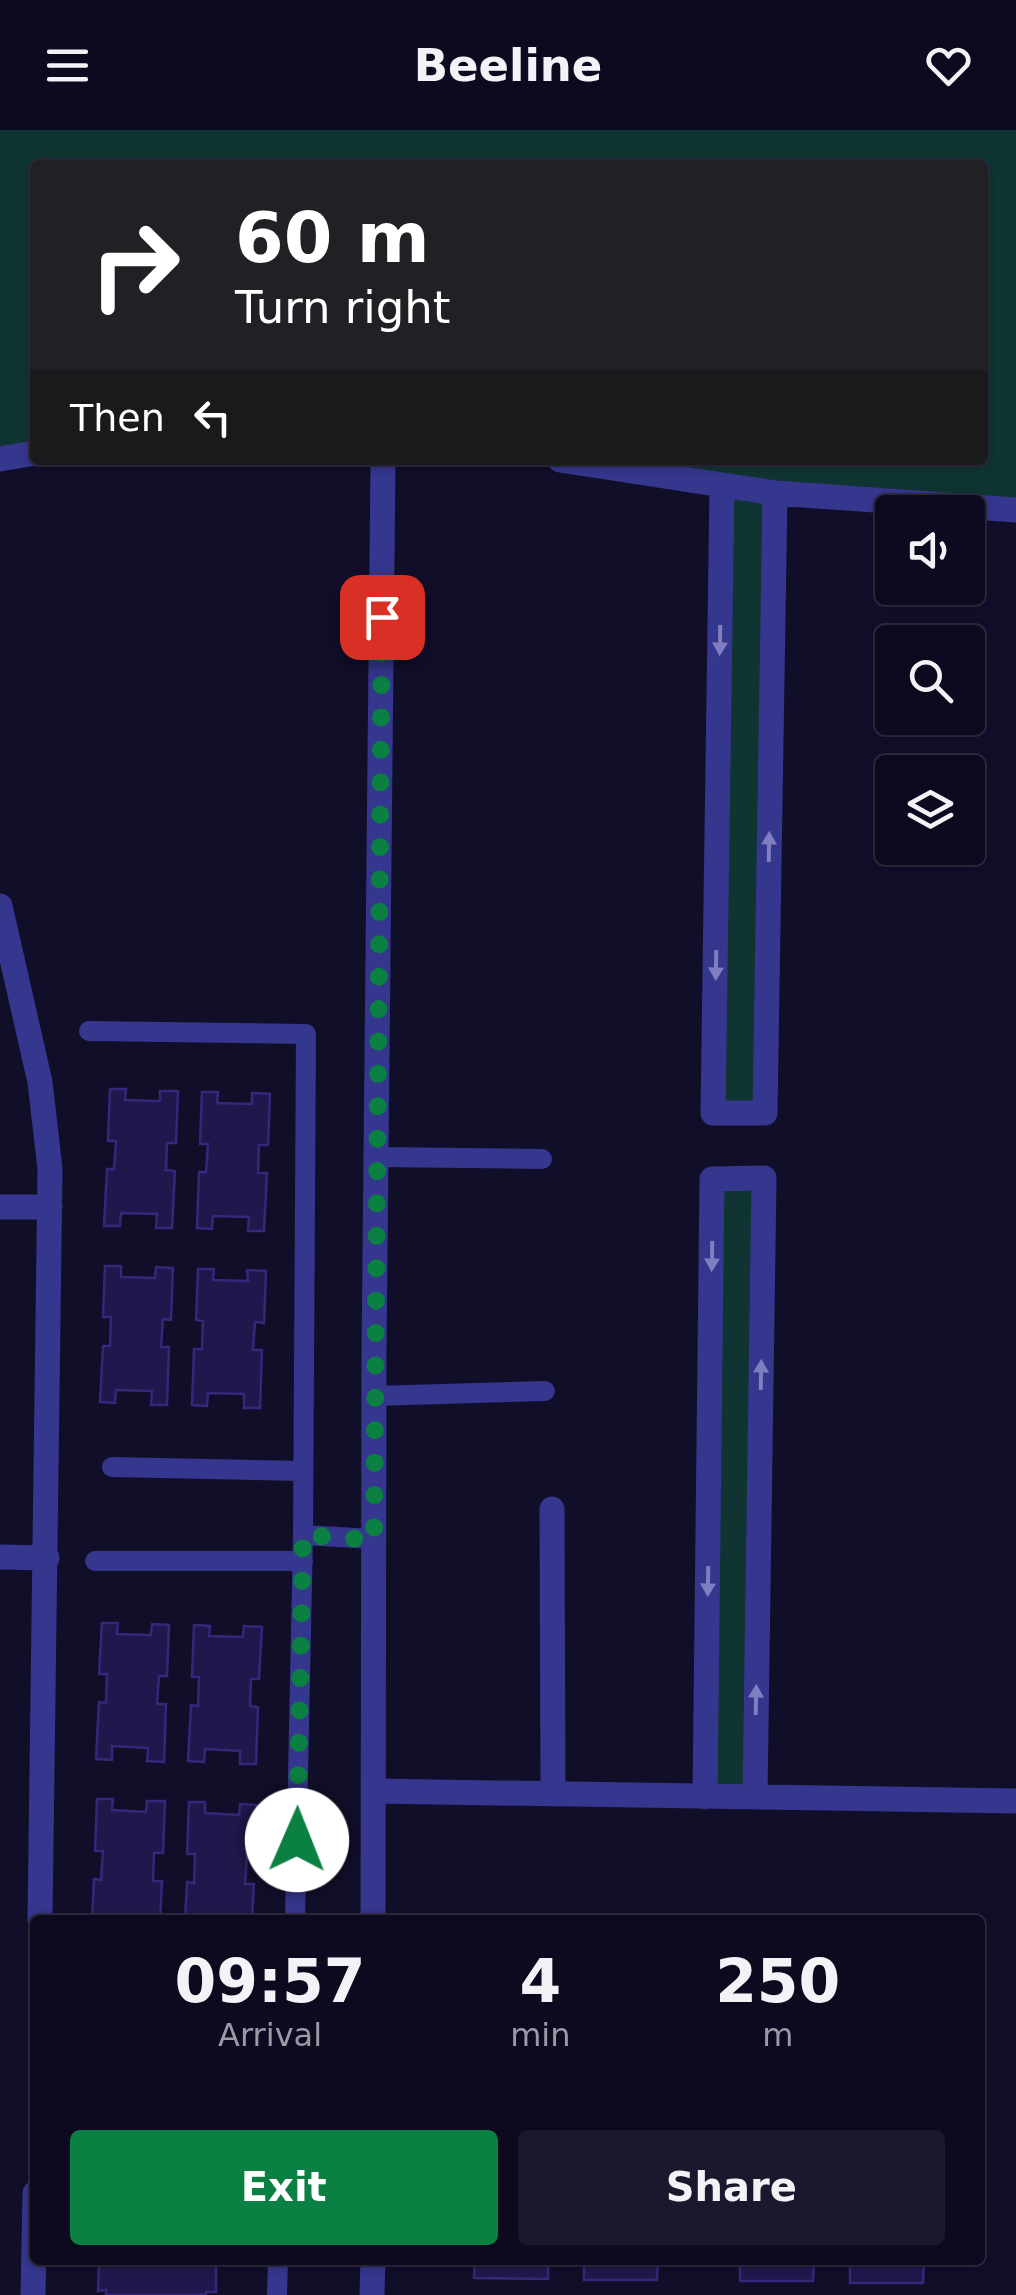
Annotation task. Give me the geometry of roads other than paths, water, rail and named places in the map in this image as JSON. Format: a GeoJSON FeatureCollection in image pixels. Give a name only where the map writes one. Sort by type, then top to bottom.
{"type":"FeatureCollection","features":[{"type":"Feature","properties":{"kind":"street"},"geometry":{"type":"LineString","coordinates":[[0,459],[30,454]]}},
{"type":"Feature","properties":{"kind":"street"},"geometry":{"type":"LineString","coordinates":[[373,1915],[384,465]]}},
{"type":"Feature","properties":{"kind":"street"},"geometry":{"type":"LineString","coordinates":[[592,465],[775,492],[1016,510]]}},
{"type":"Feature","properties":{"kind":"street"},"geometry":{"type":"LineString","coordinates":[[722,485],[714,1113],[765,1113],[775,492]]}},
{"type":"Feature","properties":{"kind":"street"},"geometry":{"type":"LineString","coordinates":[[0,906],[40,1082],[50,1169],[40,1915]]}},
{"type":"Feature","properties":{"kind":"street"},"geometry":{"type":"LineString","coordinates":[[705,1796],[712,1179],[764,1178],[754,1797]]}},
{"type":"Feature","properties":{"kind":"street"},"geometry":{"type":"LineString","coordinates":[[0,1207],[50,1207]]}},
{"type":"Feature","properties":{"kind":"street"},"geometry":{"type":"LineString","coordinates":[[552,1509],[553,1794]]}},
{"type":"Feature","properties":{"kind":"street"},"geometry":{"type":"LineString","coordinates":[[0,1557],[47,1558]]}},
{"type":"Feature","properties":{"kind":"street"},"geometry":{"type":"LineString","coordinates":[[373,1791],[1016,1801]]}},
{"type":"Feature","properties":{"kind":"street"},"geometry":{"type":"LineString","coordinates":[[33,2295],[34,2265]]}},
{"type":"Feature","properties":{"kind":"street"},"geometry":{"type":"LineString","coordinates":[[372,2265],[372,2295]]}},
{"type":"Feature","properties":{"kind":"lane"},"geometry":{"type":"LineString","coordinates":[[89,1031],[306,1034],[303,1535],[295,1915]]}},
{"type":"Feature","properties":{"kind":"lane"},"geometry":{"type":"LineString","coordinates":[[376,1157],[542,1159]]}},
{"type":"Feature","properties":{"kind":"lane"},"geometry":{"type":"LineString","coordinates":[[374,1396],[545,1391]]}},
{"type":"Feature","properties":{"kind":"lane"},"geometry":{"type":"LineString","coordinates":[[112,1467],[303,1471]]}},
{"type":"Feature","properties":{"kind":"lane"},"geometry":{"type":"LineString","coordinates":[[303,1535],[374,1540]]}},
{"type":"Feature","properties":{"kind":"lane"},"geometry":{"type":"LineString","coordinates":[[95,1561],[302,1561]]}},
{"type":"Feature","properties":{"kind":"lane"},"geometry":{"type":"LineString","coordinates":[[277,2295],[278,2265]]}}]}
